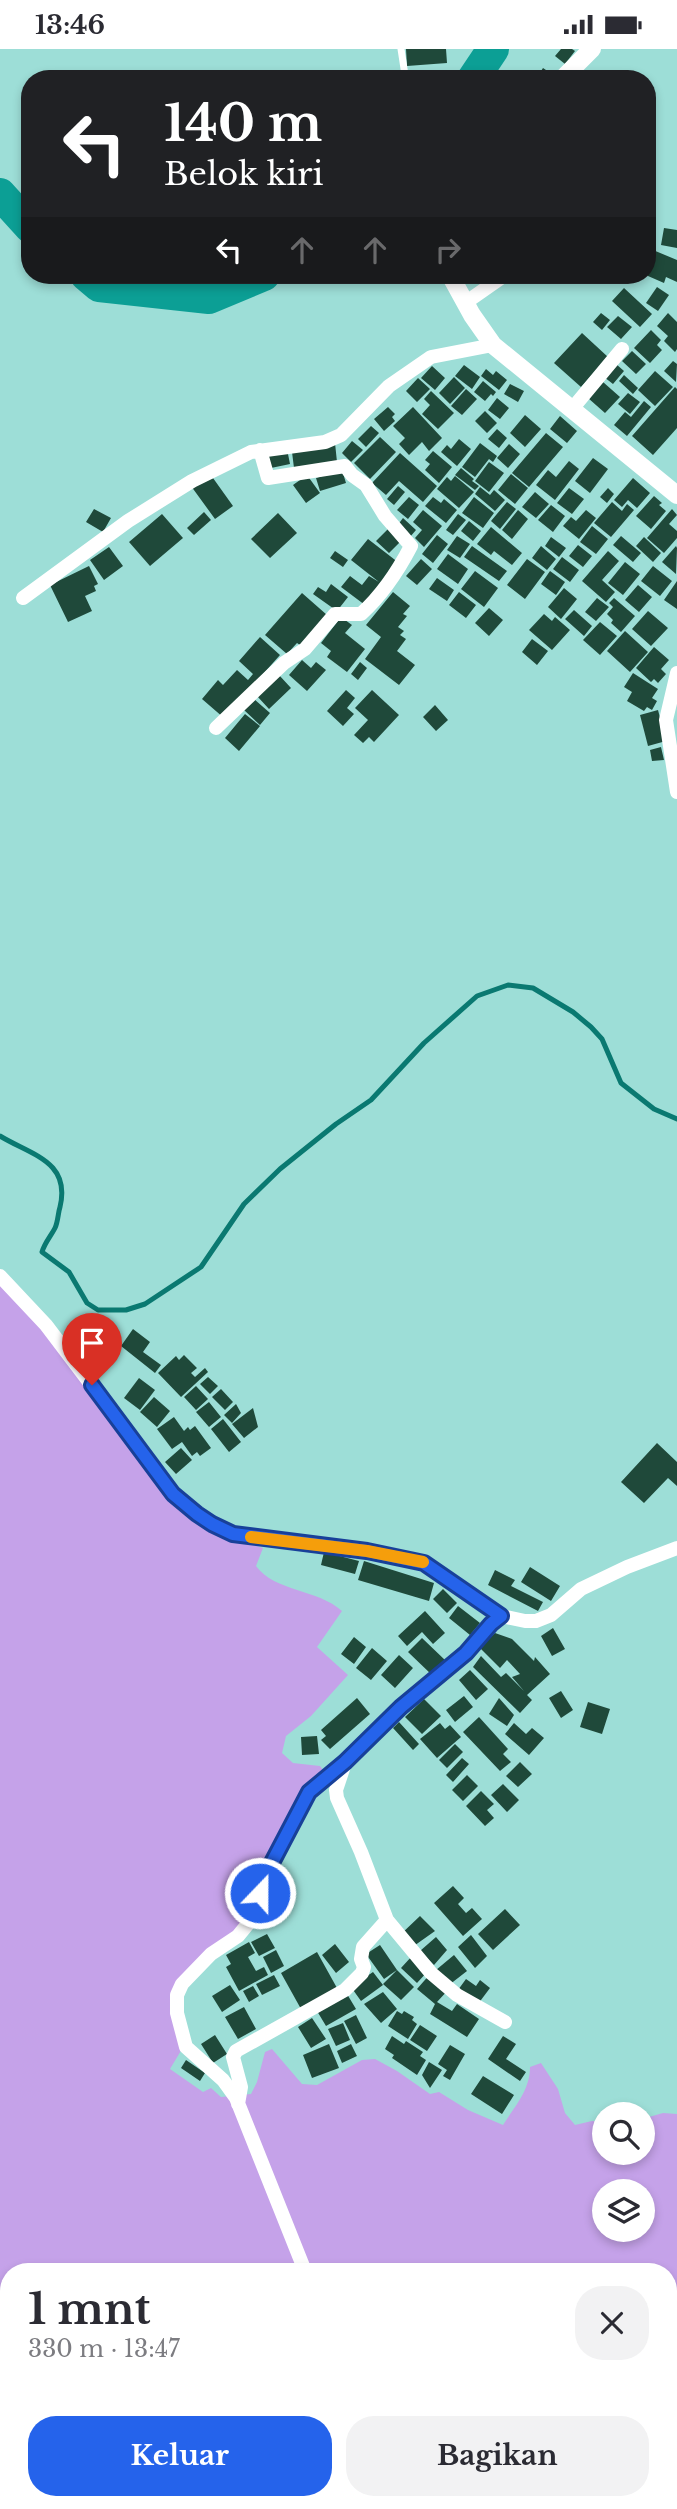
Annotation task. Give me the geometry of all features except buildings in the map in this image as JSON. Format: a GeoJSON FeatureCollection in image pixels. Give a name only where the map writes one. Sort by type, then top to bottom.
{"type":"FeatureCollection","features":[{"type":"Feature","properties":{"kind":"street"},"geometry":{"type":"LineString","coordinates":[[571,70],[592,49]]}},
{"type":"Feature","properties":{"kind":"street"},"geometry":{"type":"LineString","coordinates":[[455,284],[493,345],[677,495]]}},
{"type":"Feature","properties":{"kind":"street"},"geometry":{"type":"LineString","coordinates":[[465,303],[492,284]]}},
{"type":"Feature","properties":{"kind":"street"},"geometry":{"type":"LineString","coordinates":[[23,598],[128,521],[192,481],[251,452],[325,442],[341,435],[389,386],[431,357],[493,345]]}},
{"type":"Feature","properties":{"kind":"street"},"geometry":{"type":"LineString","coordinates":[[572,409],[622,349]]}},
{"type":"Feature","properties":{"kind":"street"},"geometry":{"type":"LineString","coordinates":[[216,728],[284,663],[305,649],[335,614],[361,614],[369,607],[388,584],[411,546],[385,516],[366,485],[352,475],[345,465],[268,478],[260,450]]}},
{"type":"Feature","properties":{"kind":"street"},"geometry":{"type":"LineString","coordinates":[[677,673],[666,720],[677,792]]}},
{"type":"Feature","properties":{"kind":"street"},"geometry":{"type":"LineString","coordinates":[[0,1276],[46,1325],[173,1494],[197,1514],[233,1534],[337,1546],[424,1563],[501,1616],[536,1621],[551,1615],[581,1590],[605,1577],[677,1549]]}},
{"type":"Feature","properties":{"kind":"street"},"geometry":{"type":"LineString","coordinates":[[302,2263],[238,2104],[223,2080],[186,2047],[177,2013],[177,1995],[182,1984],[211,1954],[238,1935],[247,1925],[266,1874],[309,1792],[345,1762],[401,1707],[466,1653],[501,1616]]}},
{"type":"Feature","properties":{"kind":"street"},"geometry":{"type":"LineString","coordinates":[[345,1762],[336,1790],[337,1798],[361,1851],[387,1920],[431,1973],[457,1995],[505,2022]]}},
{"type":"Feature","properties":{"kind":"street"},"geometry":{"type":"LineString","coordinates":[[238,2104],[240,2087],[233,2057],[236,2051],[345,1990],[362,1973],[363,1947],[387,1920]]}},
{"type":"Feature","properties":{"kind":"lane"},"geometry":{"type":"LineString","coordinates":[[401,49],[404,70]]}},
{"type":"Feature","properties":{"kind":"shaded area"},"geometry":{"type":"Polygon","coordinates":[[[0,1283],[43,1327],[170,1497],[232,1538],[263,1548],[256,1566],[274,1581],[321,1598],[342,1611],[317,1647],[348,1675],[311,1716],[286,1736],[282,1753],[293,1763],[320,1766],[326,1774],[244,1923],[180,1982],[182,2049],[170,2069],[203,2092],[211,2088],[221,2097],[251,2094],[265,2052],[272,2049],[302,2084],[317,2085],[362,2060],[375,2059],[430,2094],[439,2092],[468,2110],[503,2125],[525,2090],[530,2067],[541,2063],[558,2089],[565,2113],[575,2125],[592,2121],[592,2165],[655,2165],[655,2115],[677,2114],[677,2263],[0,2263],[0,1283]]]}},
{"type":"Feature","properties":{"kind":"waterway"},"geometry":{"type":"LineString","coordinates":[[479,70],[493,49]]}},
{"type":"Feature","properties":{"kind":"waterway"},"geometry":{"type":"LineString","coordinates":[[0,194],[21,217]]}},
{"type":"Feature","properties":{"kind":"waterway"},"geometry":{"type":"LineString","coordinates":[[97,284],[209,298],[242,284]]}},
{"type":"Feature","properties":{"kind":"waterway"},"geometry":{"type":"LineString","coordinates":[[0,1136],[46,1161],[60,1179],[62,1192],[57,1223],[42,1252],[69,1272],[87,1303],[98,1310],[126,1310],[145,1304],[201,1267],[244,1204],[280,1169],[371,1100],[424,1043],[477,996],[508,985],[533,988],[573,1012],[602,1039],[621,1083],[654,1109],[677,1119]]}},
{"type":"Feature","properties":{"kind":"slow traffic"},"geometry":{"type":"LineString","coordinates":[[251,1537],[324,1544],[423,1562]]}},
{"type":"Feature","properties":{"kind":"route"},"geometry":{"type":"LineString","coordinates":[[92,1385],[173,1494],[212,1524],[233,1534],[276,1541],[324,1544],[388,1554],[424,1563],[501,1616],[466,1653],[401,1707],[345,1762],[309,1792],[266,1874],[260,1893]]}}]}
